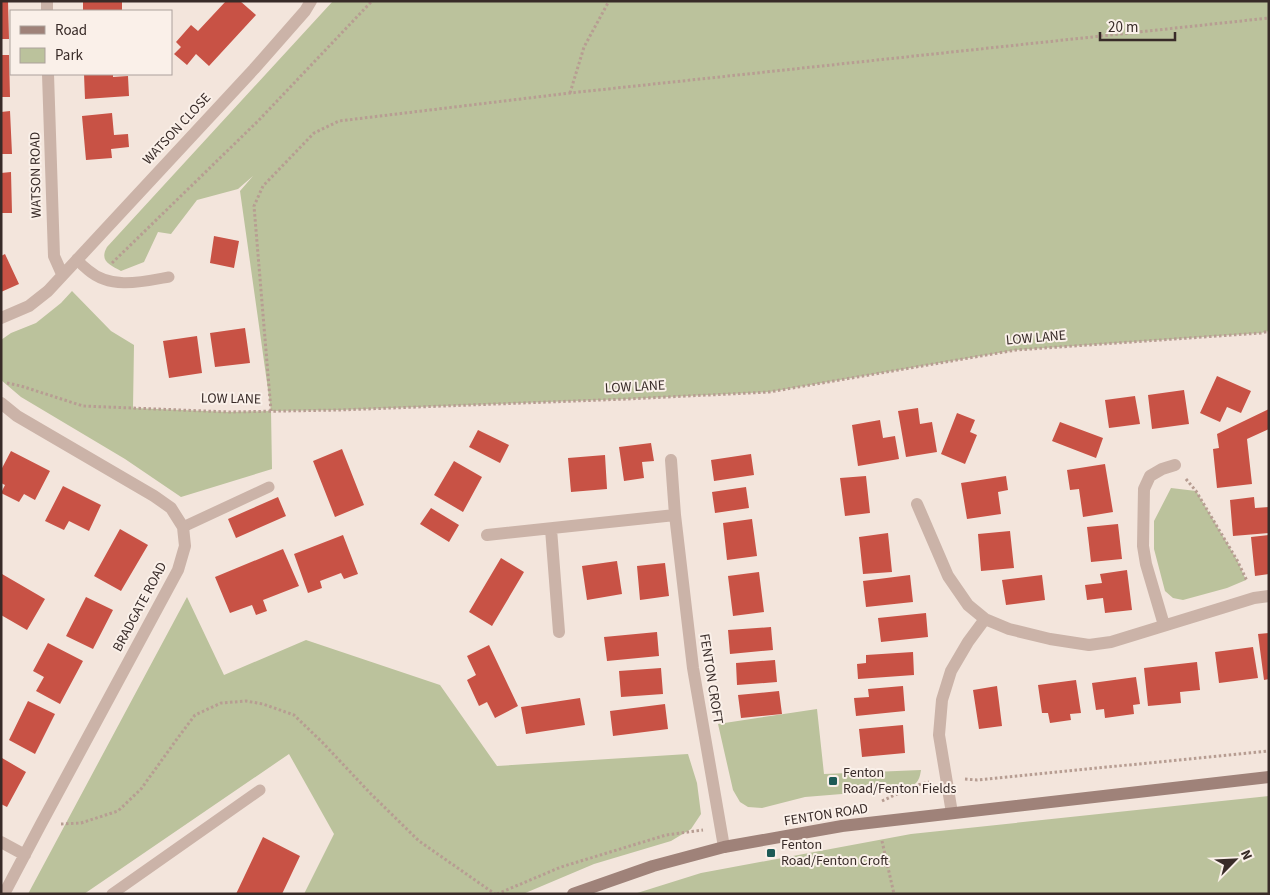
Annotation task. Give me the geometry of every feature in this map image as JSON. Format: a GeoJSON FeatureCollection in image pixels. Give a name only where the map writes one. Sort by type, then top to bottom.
{"type":"FeatureCollection","features":[{"type":"Feature","properties":{"kind":"street","name":"WATSON CLOSE"},"geometry":{"type":"LineString","coordinates":[[1,318],[29,306],[48,291],[254,69],[305,11],[311,1]]}},
{"type":"Feature","properties":{"kind":"street","name":"WATSON ROAD"},"geometry":{"type":"LineString","coordinates":[[48,75],[53,249],[62,274]]}},
{"type":"Feature","properties":{"kind":"street"},"geometry":{"type":"LineString","coordinates":[[1,403],[17,416],[154,496],[171,508],[183,527]]}},
{"type":"Feature","properties":{"kind":"street","name":"FENTON CROFT"},"geometry":{"type":"LineString","coordinates":[[671,460],[675,515],[693,668],[724,847]]}},
{"type":"Feature","properties":{"kind":"street"},"geometry":{"type":"LineString","coordinates":[[1164,625],[1146,564],[1143,546],[1144,489],[1150,476],[1162,469],[1175,465]]}},
{"type":"Feature","properties":{"kind":"street"},"geometry":{"type":"LineString","coordinates":[[917,504],[948,576],[968,605],[985,619],[1009,629],[1050,639],[1088,645],[1111,642],[1254,598],[1269,596]]}},
{"type":"Feature","properties":{"kind":"street"},"geometry":{"type":"LineString","coordinates":[[487,535],[675,515]]}},
{"type":"Feature","properties":{"kind":"street","name":"BRADGATE ROAD"},"geometry":{"type":"LineString","coordinates":[[4,894],[178,570],[184,546],[183,527]]}},
{"type":"Feature","properties":{"kind":"street"},"geometry":{"type":"LineString","coordinates":[[551,529],[559,632]]}},
{"type":"Feature","properties":{"kind":"street"},"geometry":{"type":"LineString","coordinates":[[952,813],[939,735],[942,700],[951,671],[968,642],[985,619]]}},
{"type":"Feature","properties":{"kind":"street","name":"FENTON ROAD"},"geometry":{"type":"LineString","coordinates":[[573,894],[654,866],[724,847],[842,826],[1269,776]]}},
{"type":"Feature","properties":{"kind":"street"},"geometry":{"type":"LineString","coordinates":[[1,842],[25,855]]}},
{"type":"Feature","properties":{"kind":"lane"},"geometry":{"type":"LineString","coordinates":[[77,259],[89,272],[116,283],[136,283],[169,277]]}},
{"type":"Feature","properties":{"kind":"lane"},"geometry":{"type":"LineString","coordinates":[[183,527],[269,487]]}},
{"type":"Feature","properties":{"kind":"lane"},"geometry":{"type":"LineString","coordinates":[[112,894],[260,790]]}},
{"type":"Feature","properties":{"kind":"path"},"geometry":{"type":"LineString","coordinates":[[98,277],[258,121],[372,1]]}},
{"type":"Feature","properties":{"kind":"path"},"geometry":{"type":"LineString","coordinates":[[570,93],[584,47],[609,1]]}},
{"type":"Feature","properties":{"kind":"path"},"geometry":{"type":"LineString","coordinates":[[271,411],[254,206],[263,186],[314,134],[340,121],[570,93],[1269,18]]}},
{"type":"Feature","properties":{"kind":"path","name":"LOW LANE"},"geometry":{"type":"LineString","coordinates":[[1,382],[21,386],[84,406],[229,412],[339,410],[627,399],[769,392],[1016,350],[1269,331]]}},
{"type":"Feature","properties":{"kind":"path"},"geometry":{"type":"LineString","coordinates":[[1175,465],[1196,491],[1237,560],[1254,598]]}},
{"type":"Feature","properties":{"kind":"path"},"geometry":{"type":"LineString","coordinates":[[878,821],[894,894]]}},
{"type":"Feature","properties":{"kind":"green space"},"geometry":{"type":"Polygon","coordinates":[[[333,1],[1269,1],[1269,331],[1016,350],[769,392],[339,410],[271,411],[240,191],[253,176],[238,189],[197,200],[171,234],[158,232],[144,262],[121,271],[107,262],[104,256],[107,247],[333,1]]]}},
{"type":"Feature","properties":{"kind":"green space"},"geometry":{"type":"Polygon","coordinates":[[[72,291],[111,331],[134,345],[133,408],[229,412],[271,411],[272,469],[181,497],[125,459],[21,397],[1,380],[1,340],[11,333],[36,323],[61,303],[72,291]]]}},
{"type":"Feature","properties":{"kind":"green space"},"geometry":{"type":"Polygon","coordinates":[[[1171,488],[1196,491],[1237,560],[1246,580],[1227,588],[1183,600],[1173,598],[1165,591],[1154,549],[1154,521],[1171,488]]]}},
{"type":"Feature","properties":{"kind":"green space"},"geometry":{"type":"Polygon","coordinates":[[[187,597],[224,675],[306,640],[440,685],[497,766],[688,754],[697,783],[701,814],[691,829],[671,841],[594,864],[523,894],[304,894],[334,834],[289,754],[84,894],[28,894],[187,597]]]}},
{"type":"Feature","properties":{"kind":"green space"},"geometry":{"type":"Polygon","coordinates":[[[817,709],[824,774],[921,770],[918,781],[914,785],[903,789],[805,797],[762,808],[748,807],[740,802],[733,790],[718,724],[817,709]]]}},
{"type":"Feature","properties":{"kind":"green space"},"geometry":{"type":"Polygon","coordinates":[[[1269,796],[1269,894],[634,894],[701,873],[911,834],[1269,796]]]}},
{"type":"Feature","properties":{"kind":"building"},"geometry":{"type":"Polygon","coordinates":[[[1,1],[8,1],[9,39],[1,39],[1,1]]]}},
{"type":"Feature","properties":{"kind":"building"},"geometry":{"type":"Polygon","coordinates":[[[83,1],[122,1],[122,10],[83,10],[83,1]]]}},
{"type":"Feature","properties":{"kind":"building"},"geometry":{"type":"Polygon","coordinates":[[[226,1],[240,1],[256,15],[209,66],[196,54],[187,65],[174,54],[181,47],[176,42],[191,25],[198,31],[226,1]]]}},
{"type":"Feature","properties":{"kind":"building"},"geometry":{"type":"Polygon","coordinates":[[[1,55],[9,55],[10,97],[1,97],[1,55]]]}},
{"type":"Feature","properties":{"kind":"building"},"geometry":{"type":"Polygon","coordinates":[[[84,75],[128,76],[129,96],[85,99],[84,75]]]}},
{"type":"Feature","properties":{"kind":"building"},"geometry":{"type":"Polygon","coordinates":[[[10,111],[12,154],[1,154],[1,112],[10,111]]]}},
{"type":"Feature","properties":{"kind":"building"},"geometry":{"type":"Polygon","coordinates":[[[112,113],[114,135],[128,134],[129,147],[111,149],[112,158],[86,160],[82,116],[112,113]]]}},
{"type":"Feature","properties":{"kind":"building"},"geometry":{"type":"Polygon","coordinates":[[[11,172],[12,213],[1,213],[1,173],[11,172]]]}},
{"type":"Feature","properties":{"kind":"building"},"geometry":{"type":"Polygon","coordinates":[[[214,236],[239,241],[234,268],[210,263],[214,236]]]}},
{"type":"Feature","properties":{"kind":"building"},"geometry":{"type":"Polygon","coordinates":[[[5,254],[19,284],[1,292],[1,256],[5,254]]]}},
{"type":"Feature","properties":{"kind":"building"},"geometry":{"type":"Polygon","coordinates":[[[245,328],[250,363],[215,367],[210,333],[245,328]]]}},
{"type":"Feature","properties":{"kind":"building"},"geometry":{"type":"Polygon","coordinates":[[[197,336],[202,373],[169,378],[163,341],[197,336]]]}},
{"type":"Feature","properties":{"kind":"building"},"geometry":{"type":"Polygon","coordinates":[[[1217,376],[1251,391],[1241,413],[1227,407],[1220,422],[1200,413],[1217,376]]]}},
{"type":"Feature","properties":{"kind":"building"},"geometry":{"type":"Polygon","coordinates":[[[1184,390],[1189,424],[1152,429],[1148,395],[1184,390]]]}},
{"type":"Feature","properties":{"kind":"building"},"geometry":{"type":"Polygon","coordinates":[[[1135,396],[1140,424],[1109,428],[1105,400],[1135,396]]]}},
{"type":"Feature","properties":{"kind":"building"},"geometry":{"type":"Polygon","coordinates":[[[918,408],[920,424],[932,422],[937,452],[906,457],[898,411],[918,408]]]}},
{"type":"Feature","properties":{"kind":"building"},"geometry":{"type":"Polygon","coordinates":[[[1269,409],[1269,429],[1247,439],[1252,484],[1217,488],[1213,449],[1219,448],[1217,434],[1269,409]]]}},
{"type":"Feature","properties":{"kind":"building"},"geometry":{"type":"Polygon","coordinates":[[[957,413],[975,420],[970,432],[977,435],[965,464],[941,454],[957,413]]]}},
{"type":"Feature","properties":{"kind":"building"},"geometry":{"type":"Polygon","coordinates":[[[880,420],[883,438],[895,436],[899,459],[858,466],[852,425],[880,420]]]}},
{"type":"Feature","properties":{"kind":"building"},"geometry":{"type":"Polygon","coordinates":[[[1060,422],[1103,438],[1096,458],[1052,441],[1060,422]]]}},
{"type":"Feature","properties":{"kind":"building"},"geometry":{"type":"Polygon","coordinates":[[[478,430],[509,445],[500,463],[469,447],[478,430]]]}},
{"type":"Feature","properties":{"kind":"building"},"geometry":{"type":"Polygon","coordinates":[[[651,443],[654,461],[642,462],[644,478],[624,481],[619,447],[651,443]]]}},
{"type":"Feature","properties":{"kind":"building"},"geometry":{"type":"Polygon","coordinates":[[[342,449],[364,505],[335,517],[313,461],[342,449]]]}},
{"type":"Feature","properties":{"kind":"building"},"geometry":{"type":"Polygon","coordinates":[[[11,451],[50,471],[35,500],[24,494],[19,502],[1,493],[5,485],[1,483],[1,470],[11,451]]]}},
{"type":"Feature","properties":{"kind":"building"},"geometry":{"type":"Polygon","coordinates":[[[751,454],[754,475],[714,481],[711,460],[751,454]]]}},
{"type":"Feature","properties":{"kind":"building"},"geometry":{"type":"Polygon","coordinates":[[[605,455],[607,489],[571,492],[568,458],[605,455]]]}},
{"type":"Feature","properties":{"kind":"building"},"geometry":{"type":"Polygon","coordinates":[[[454,461],[482,477],[463,512],[434,495],[454,461]]]}},
{"type":"Feature","properties":{"kind":"building"},"geometry":{"type":"Polygon","coordinates":[[[1105,464],[1113,512],[1083,517],[1079,489],[1070,490],[1067,470],[1105,464]]]}},
{"type":"Feature","properties":{"kind":"building"},"geometry":{"type":"Polygon","coordinates":[[[866,476],[870,513],[845,516],[840,478],[866,476]]]}},
{"type":"Feature","properties":{"kind":"building"},"geometry":{"type":"Polygon","coordinates":[[[1006,476],[1008,490],[998,492],[1001,514],[967,519],[961,483],[1006,476]]]}},
{"type":"Feature","properties":{"kind":"building"},"geometry":{"type":"Polygon","coordinates":[[[63,486],[101,505],[89,531],[69,521],[64,530],[45,521],[63,486]]]}},
{"type":"Feature","properties":{"kind":"building"},"geometry":{"type":"Polygon","coordinates":[[[746,487],[749,508],[715,513],[712,492],[746,487]]]}},
{"type":"Feature","properties":{"kind":"building"},"geometry":{"type":"Polygon","coordinates":[[[278,497],[286,516],[236,538],[228,519],[278,497]]]}},
{"type":"Feature","properties":{"kind":"building"},"geometry":{"type":"Polygon","coordinates":[[[1254,497],[1255,508],[1269,507],[1269,533],[1233,536],[1230,500],[1254,497]]]}},
{"type":"Feature","properties":{"kind":"building"},"geometry":{"type":"Polygon","coordinates":[[[431,508],[459,525],[449,542],[420,524],[431,508]]]}},
{"type":"Feature","properties":{"kind":"building"},"geometry":{"type":"Polygon","coordinates":[[[752,519],[757,556],[727,560],[723,523],[752,519]]]}},
{"type":"Feature","properties":{"kind":"building"},"geometry":{"type":"Polygon","coordinates":[[[1118,524],[1122,559],[1091,562],[1087,527],[1118,524]]]}},
{"type":"Feature","properties":{"kind":"building"},"geometry":{"type":"Polygon","coordinates":[[[120,529],[148,545],[121,591],[94,576],[120,529]]]}},
{"type":"Feature","properties":{"kind":"building"},"geometry":{"type":"Polygon","coordinates":[[[1010,531],[1014,568],[981,571],[978,534],[1010,531]]]}},
{"type":"Feature","properties":{"kind":"building"},"geometry":{"type":"Polygon","coordinates":[[[888,533],[892,572],[863,574],[859,537],[888,533]]]}},
{"type":"Feature","properties":{"kind":"building"},"geometry":{"type":"Polygon","coordinates":[[[343,535],[358,574],[344,579],[341,573],[320,581],[322,588],[308,593],[294,554],[343,535]]]}},
{"type":"Feature","properties":{"kind":"building"},"geometry":{"type":"Polygon","coordinates":[[[1269,535],[1269,574],[1255,576],[1251,537],[1269,535]]]}},
{"type":"Feature","properties":{"kind":"building"},"geometry":{"type":"Polygon","coordinates":[[[283,549],[299,586],[263,600],[267,611],[256,615],[252,605],[230,613],[215,577],[283,549]]]}},
{"type":"Feature","properties":{"kind":"building"},"geometry":{"type":"Polygon","coordinates":[[[501,558],[524,572],[492,626],[469,612],[501,558]]]}},
{"type":"Feature","properties":{"kind":"building"},"geometry":{"type":"Polygon","coordinates":[[[617,561],[622,594],[587,600],[582,566],[617,561]]]}},
{"type":"Feature","properties":{"kind":"building"},"geometry":{"type":"Polygon","coordinates":[[[665,563],[669,596],[640,600],[637,566],[665,563]]]}},
{"type":"Feature","properties":{"kind":"building"},"geometry":{"type":"Polygon","coordinates":[[[1127,570],[1132,610],[1105,613],[1103,598],[1087,600],[1085,585],[1102,583],[1100,574],[1127,570]]]}},
{"type":"Feature","properties":{"kind":"building"},"geometry":{"type":"Polygon","coordinates":[[[759,572],[764,612],[733,616],[728,576],[759,572]]]}},
{"type":"Feature","properties":{"kind":"building"},"geometry":{"type":"Polygon","coordinates":[[[2,574],[45,599],[27,630],[1,615],[2,574]]]}},
{"type":"Feature","properties":{"kind":"building"},"geometry":{"type":"Polygon","coordinates":[[[910,575],[913,602],[866,607],[863,581],[910,575]]]}},
{"type":"Feature","properties":{"kind":"building"},"geometry":{"type":"Polygon","coordinates":[[[1042,575],[1045,600],[1006,605],[1002,580],[1042,575]]]}},
{"type":"Feature","properties":{"kind":"building"},"geometry":{"type":"Polygon","coordinates":[[[86,597],[113,610],[93,649],[66,636],[86,597]]]}},
{"type":"Feature","properties":{"kind":"building"},"geometry":{"type":"Polygon","coordinates":[[[926,613],[928,637],[881,642],[878,618],[926,613]]]}},
{"type":"Feature","properties":{"kind":"building"},"geometry":{"type":"Polygon","coordinates":[[[771,627],[773,650],[730,654],[728,630],[771,627]]]}},
{"type":"Feature","properties":{"kind":"building"},"geometry":{"type":"Polygon","coordinates":[[[657,632],[659,656],[607,661],[604,637],[657,632]]]}},
{"type":"Feature","properties":{"kind":"building"},"geometry":{"type":"Polygon","coordinates":[[[1269,633],[1269,679],[1264,680],[1258,634],[1269,633]]]}},
{"type":"Feature","properties":{"kind":"building"},"geometry":{"type":"Polygon","coordinates":[[[48,643],[83,661],[60,704],[36,691],[44,677],[33,671],[48,643]]]}},
{"type":"Feature","properties":{"kind":"building"},"geometry":{"type":"Polygon","coordinates":[[[489,645],[518,706],[495,718],[487,702],[479,706],[467,680],[476,675],[467,656],[489,645]]]}},
{"type":"Feature","properties":{"kind":"building"},"geometry":{"type":"Polygon","coordinates":[[[1253,647],[1258,678],[1219,683],[1215,652],[1253,647]]]}},
{"type":"Feature","properties":{"kind":"building"},"geometry":{"type":"Polygon","coordinates":[[[913,652],[914,675],[858,679],[857,664],[866,663],[866,655],[913,652]]]}},
{"type":"Feature","properties":{"kind":"building"},"geometry":{"type":"Polygon","coordinates":[[[775,660],[777,682],[737,685],[736,663],[775,660]]]}},
{"type":"Feature","properties":{"kind":"building"},"geometry":{"type":"Polygon","coordinates":[[[1197,662],[1200,690],[1180,692],[1181,703],[1148,706],[1144,668],[1197,662]]]}},
{"type":"Feature","properties":{"kind":"building"},"geometry":{"type":"Polygon","coordinates":[[[661,668],[663,694],[621,697],[619,671],[661,668]]]}},
{"type":"Feature","properties":{"kind":"building"},"geometry":{"type":"Polygon","coordinates":[[[1136,677],[1140,704],[1133,705],[1134,714],[1105,718],[1104,709],[1096,710],[1092,683],[1136,677]]]}},
{"type":"Feature","properties":{"kind":"building"},"geometry":{"type":"Polygon","coordinates":[[[1076,680],[1081,713],[1070,714],[1071,720],[1050,723],[1048,713],[1042,713],[1038,685],[1076,680]]]}},
{"type":"Feature","properties":{"kind":"building"},"geometry":{"type":"Polygon","coordinates":[[[903,686],[905,711],[856,716],[854,698],[869,697],[868,689],[903,686]]]}},
{"type":"Feature","properties":{"kind":"building"},"geometry":{"type":"Polygon","coordinates":[[[997,686],[1002,726],[979,729],[973,690],[997,686]]]}},
{"type":"Feature","properties":{"kind":"building"},"geometry":{"type":"Polygon","coordinates":[[[779,691],[782,714],[741,718],[738,695],[779,691]]]}},
{"type":"Feature","properties":{"kind":"building"},"geometry":{"type":"Polygon","coordinates":[[[580,698],[585,725],[526,734],[521,707],[580,698]]]}},
{"type":"Feature","properties":{"kind":"building"},"geometry":{"type":"Polygon","coordinates":[[[28,701],[55,714],[35,754],[9,740],[28,701]]]}},
{"type":"Feature","properties":{"kind":"building"},"geometry":{"type":"Polygon","coordinates":[[[665,704],[668,729],[613,736],[610,711],[665,704]]]}},
{"type":"Feature","properties":{"kind":"building"},"geometry":{"type":"Polygon","coordinates":[[[903,725],[905,753],[862,757],[859,729],[903,725]]]}},
{"type":"Feature","properties":{"kind":"building"},"geometry":{"type":"Polygon","coordinates":[[[2,758],[26,772],[7,807],[1,804],[2,758]]]}},
{"type":"Feature","properties":{"kind":"building"},"geometry":{"type":"Polygon","coordinates":[[[263,837],[300,856],[282,894],[236,894],[263,837]]]}},
{"type":"Feature","properties":{"kind":"place","name":"Fenton Road/Fenton Fields"},"geometry":{"type":"Point","coordinates":[833,781]}},
{"type":"Feature","properties":{"kind":"place","name":"Fenton Road/Fenton Croft"},"geometry":{"type":"Point","coordinates":[771,853]}}]}
